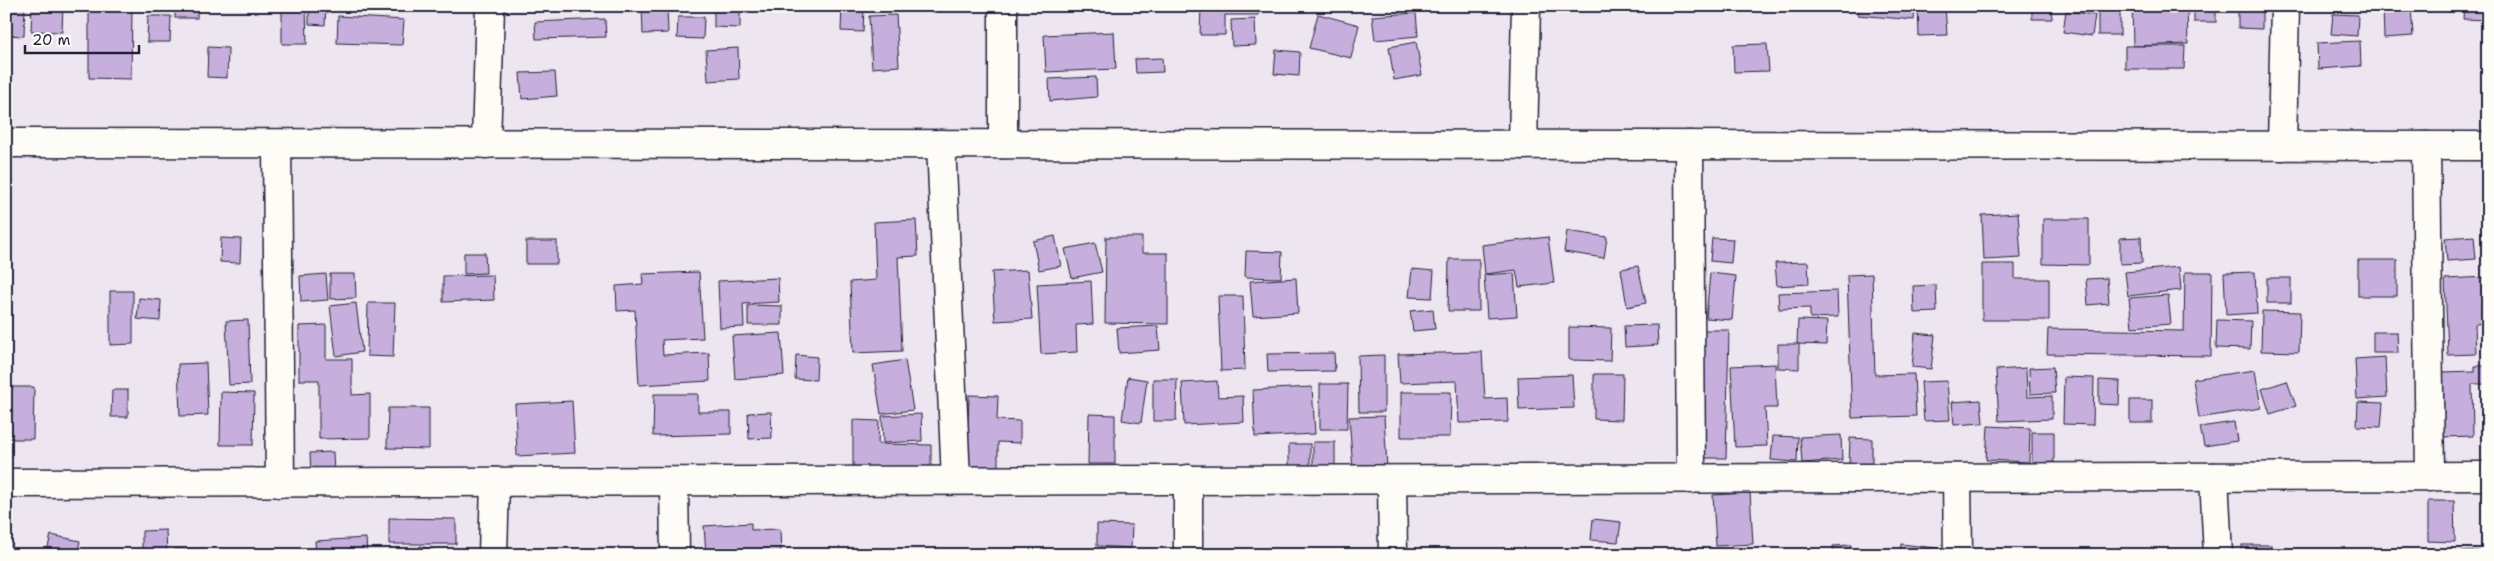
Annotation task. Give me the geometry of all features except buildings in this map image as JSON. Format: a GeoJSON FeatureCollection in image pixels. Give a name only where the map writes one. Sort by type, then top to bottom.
{"type":"FeatureCollection","features":[{"type":"Feature","properties":{"kind":"street"},"geometry":{"type":"LineString","coordinates":[[486,144],[490,6]]}},
{"type":"Feature","properties":{"kind":"street"},"geometry":{"type":"LineString","coordinates":[[1003,6],[1003,144]]}},
{"type":"Feature","properties":{"kind":"street"},"geometry":{"type":"LineString","coordinates":[[1523,145],[1526,6]]}},
{"type":"Feature","properties":{"kind":"street"},"geometry":{"type":"LineString","coordinates":[[2282,146],[2285,6]]}},
{"type":"Feature","properties":{"kind":"street"},"geometry":{"type":"LineString","coordinates":[[6,143],[2488,146]]}},
{"type":"Feature","properties":{"kind":"street"},"geometry":{"type":"LineString","coordinates":[[277,144],[280,483]]}},
{"type":"Feature","properties":{"kind":"street"},"geometry":{"type":"LineString","coordinates":[[941,144],[956,480]]}},
{"type":"Feature","properties":{"kind":"street"},"geometry":{"type":"LineString","coordinates":[[1689,145],[1691,479]]}},
{"type":"Feature","properties":{"kind":"street"},"geometry":{"type":"LineString","coordinates":[[2426,146],[2430,477]]}},
{"type":"Feature","properties":{"kind":"street"},"geometry":{"type":"LineString","coordinates":[[6,483],[674,483],[1188,479],[2488,476]]}},
{"type":"Feature","properties":{"kind":"street"},"geometry":{"type":"LineString","coordinates":[[2214,477],[2218,555]]}},
{"type":"Feature","properties":{"kind":"street"},"geometry":{"type":"LineString","coordinates":[[1957,478],[1958,555]]}},
{"type":"Feature","properties":{"kind":"street"},"geometry":{"type":"LineString","coordinates":[[1188,479],[1188,555]]}},
{"type":"Feature","properties":{"kind":"street"},"geometry":{"type":"LineString","coordinates":[[1392,480],[1393,555]]}},
{"type":"Feature","properties":{"kind":"street"},"geometry":{"type":"LineString","coordinates":[[494,555],[495,482]]}},
{"type":"Feature","properties":{"kind":"street"},"geometry":{"type":"LineString","coordinates":[[674,483],[675,555]]}}]}
